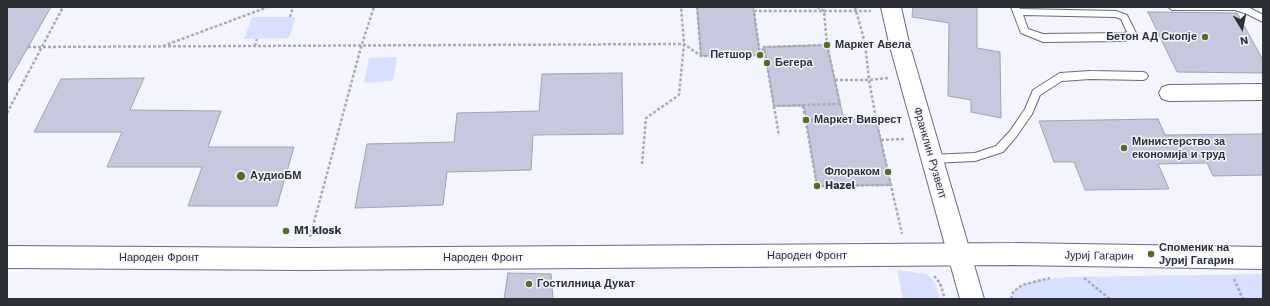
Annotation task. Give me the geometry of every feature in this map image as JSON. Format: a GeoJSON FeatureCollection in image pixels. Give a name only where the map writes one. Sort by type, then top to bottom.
{"type":"FeatureCollection","features":[{"type":"Feature","properties":{"kind":"street","name":"Франклин Рузвелт"},"geometry":{"type":"LineString","coordinates":[[891,9],[931,159],[972,299]]}},
{"type":"Feature","properties":{"kind":"street"},"geometry":{"type":"LineString","coordinates":[[1169,93],[1263,92]]}},
{"type":"Feature","properties":{"kind":"street","name":"Народен Фронт"},"geometry":{"type":"LineString","coordinates":[[7,257],[304,259],[960,255]]}},
{"type":"Feature","properties":{"kind":"street","name":"Јуриј Гагарин"},"geometry":{"type":"LineString","coordinates":[[960,255],[1263,258]]}},
{"type":"Feature","properties":{"kind":"lane"},"geometry":{"type":"LineString","coordinates":[[1172,7],[1235,7],[1250,11],[1263,19]]}},
{"type":"Feature","properties":{"kind":"lane"},"geometry":{"type":"LineString","coordinates":[[1016,10],[1116,14],[1124,17],[1132,33],[1125,37],[1043,38],[1024,32],[1016,10]]}},
{"type":"Feature","properties":{"kind":"lane"},"geometry":{"type":"LineString","coordinates":[[931,159],[975,157],[999,149],[1013,134],[1029,111],[1036,93],[1060,77],[1090,75],[1143,76]]}},
{"type":"Feature","properties":{"kind":"path"},"geometry":{"type":"LineString","coordinates":[[7,113],[63,7]]}},
{"type":"Feature","properties":{"kind":"path"},"geometry":{"type":"LineString","coordinates":[[161,47],[268,7]]}},
{"type":"Feature","properties":{"kind":"path"},"geometry":{"type":"LineString","coordinates":[[290,17],[293,7]]}},
{"type":"Feature","properties":{"kind":"path"},"geometry":{"type":"LineString","coordinates":[[304,259],[361,47],[374,7]]}},
{"type":"Feature","properties":{"kind":"path"},"geometry":{"type":"LineString","coordinates":[[642,164],[646,118],[679,96],[684,44],[681,7]]}},
{"type":"Feature","properties":{"kind":"path"},"geometry":{"type":"LineString","coordinates":[[697,7],[701,56]]}},
{"type":"Feature","properties":{"kind":"path"},"geometry":{"type":"LineString","coordinates":[[753,7],[760,55]]}},
{"type":"Feature","properties":{"kind":"path"},"geometry":{"type":"LineString","coordinates":[[817,7],[824,11]]}},
{"type":"Feature","properties":{"kind":"path"},"geometry":{"type":"LineString","coordinates":[[855,7],[865,43],[869,80],[876,119],[907,256]]}},
{"type":"Feature","properties":{"kind":"path"},"geometry":{"type":"LineString","coordinates":[[754,11],[856,11],[891,9]]}},
{"type":"Feature","properties":{"kind":"path"},"geometry":{"type":"LineString","coordinates":[[774,106],[840,104],[827,45],[824,11]]}},
{"type":"Feature","properties":{"kind":"path"},"geometry":{"type":"LineString","coordinates":[[255,46],[257,39]]}},
{"type":"Feature","properties":{"kind":"path"},"geometry":{"type":"LineString","coordinates":[[28,47],[361,47],[684,44],[701,56],[760,55]]}},
{"type":"Feature","properties":{"kind":"path"},"geometry":{"type":"LineString","coordinates":[[764,47],[827,45]]}},
{"type":"Feature","properties":{"kind":"path"},"geometry":{"type":"LineString","coordinates":[[760,55],[764,47]]}},
{"type":"Feature","properties":{"kind":"path"},"geometry":{"type":"LineString","coordinates":[[764,47],[779,136]]}},
{"type":"Feature","properties":{"kind":"path"},"geometry":{"type":"LineString","coordinates":[[834,80],[869,80],[909,76]]}},
{"type":"Feature","properties":{"kind":"path"},"geometry":{"type":"LineString","coordinates":[[803,106],[817,186],[891,186]]}},
{"type":"Feature","properties":{"kind":"path"},"geometry":{"type":"LineString","coordinates":[[806,120],[876,119]]}},
{"type":"Feature","properties":{"kind":"shaded area"},"geometry":{"type":"Polygon","coordinates":[[[252,17],[296,17],[289,38],[244,39],[252,17]]]}},
{"type":"Feature","properties":{"kind":"shaded area"},"geometry":{"type":"Polygon","coordinates":[[[397,57],[393,81],[364,83],[369,58],[397,57]]]}},
{"type":"Feature","properties":{"kind":"shaded area"},"geometry":{"type":"Polygon","coordinates":[[[897,270],[927,274],[935,282],[940,299],[903,299],[897,270]]]}},
{"type":"Feature","properties":{"kind":"shaded area"},"geometry":{"type":"Polygon","coordinates":[[[1263,274],[1263,299],[1011,299],[1013,292],[1022,285],[1039,280],[1067,277],[1263,274]]]}},
{"type":"Feature","properties":{"kind":"building"},"geometry":{"type":"Polygon","coordinates":[[[7,7],[51,7],[7,84],[7,7]]]}},
{"type":"Feature","properties":{"kind":"building"},"geometry":{"type":"Polygon","coordinates":[[[697,7],[753,7],[760,55],[701,56],[697,7]]]}},
{"type":"Feature","properties":{"kind":"building"},"geometry":{"type":"Polygon","coordinates":[[[913,7],[977,7],[977,48],[1000,52],[1001,118],[971,112],[971,100],[948,96],[949,23],[912,17],[913,7]]]}},
{"type":"Feature","properties":{"kind":"building","name":"Бетон АД Скопје"},"geometry":{"type":"Polygon","coordinates":[[[1148,12],[1237,13],[1263,60],[1263,73],[1177,72],[1148,12]]]}},
{"type":"Feature","properties":{"kind":"building"},"geometry":{"type":"Polygon","coordinates":[[[827,45],[844,120],[876,119],[891,185],[817,186],[804,106],[774,106],[764,47],[827,45]]]}},
{"type":"Feature","properties":{"kind":"building"},"geometry":{"type":"Polygon","coordinates":[[[622,73],[623,134],[533,135],[531,170],[447,172],[443,205],[355,208],[367,144],[454,142],[457,113],[539,111],[542,74],[622,73]]]}},
{"type":"Feature","properties":{"kind":"building"},"geometry":{"type":"Polygon","coordinates":[[[144,78],[130,110],[221,111],[208,147],[294,147],[277,206],[188,206],[202,167],[107,167],[122,132],[34,132],[61,79],[144,78]]]}},
{"type":"Feature","properties":{"kind":"building","name":"Министерство за економија и труд"},"geometry":{"type":"Polygon","coordinates":[[[1158,119],[1165,135],[1263,134],[1263,175],[1213,176],[1207,163],[1158,164],[1169,189],[1085,190],[1074,162],[1054,162],[1039,121],[1158,119]]]}},
{"type":"Feature","properties":{"kind":"building","name":"Гостилница Дукат"},"geometry":{"type":"Polygon","coordinates":[[[508,273],[551,274],[553,299],[504,299],[508,273]]]}},
{"type":"Feature","properties":{"kind":"place","name":"Бетон АД Скопје"},"geometry":{"type":"Point","coordinates":[1205,37]}},
{"type":"Feature","properties":{"kind":"place","name":"Маркет Авела"},"geometry":{"type":"Point","coordinates":[827,45]}},
{"type":"Feature","properties":{"kind":"place","name":"Петшор"},"geometry":{"type":"Point","coordinates":[760,55]}},
{"type":"Feature","properties":{"kind":"place","name":"Бегера"},"geometry":{"type":"Point","coordinates":[767,63]}},
{"type":"Feature","properties":{"kind":"place","name":"Маркет Виврест"},"geometry":{"type":"Point","coordinates":[806,120]}},
{"type":"Feature","properties":{"kind":"place","name":"Министерство за економија и труд"},"geometry":{"type":"Point","coordinates":[1124,148]}},
{"type":"Feature","properties":{"kind":"place","name":"Флораком"},"geometry":{"type":"Point","coordinates":[888,172]}},
{"type":"Feature","properties":{"kind":"place","name":"АудиоБМ"},"geometry":{"type":"Point","coordinates":[241,176]}},
{"type":"Feature","properties":{"kind":"place","name":"Hazel"},"geometry":{"type":"Point","coordinates":[817,186]}},
{"type":"Feature","properties":{"kind":"place","name":"M1 kiosk"},"geometry":{"type":"Point","coordinates":[286,231]}},
{"type":"Feature","properties":{"kind":"place","name":"Споменик на Јуриј Гагарин"},"geometry":{"type":"Point","coordinates":[1151,254]}},
{"type":"Feature","properties":{"kind":"place","name":"Гостилница Дукат"},"geometry":{"type":"Point","coordinates":[529,284]}}]}
